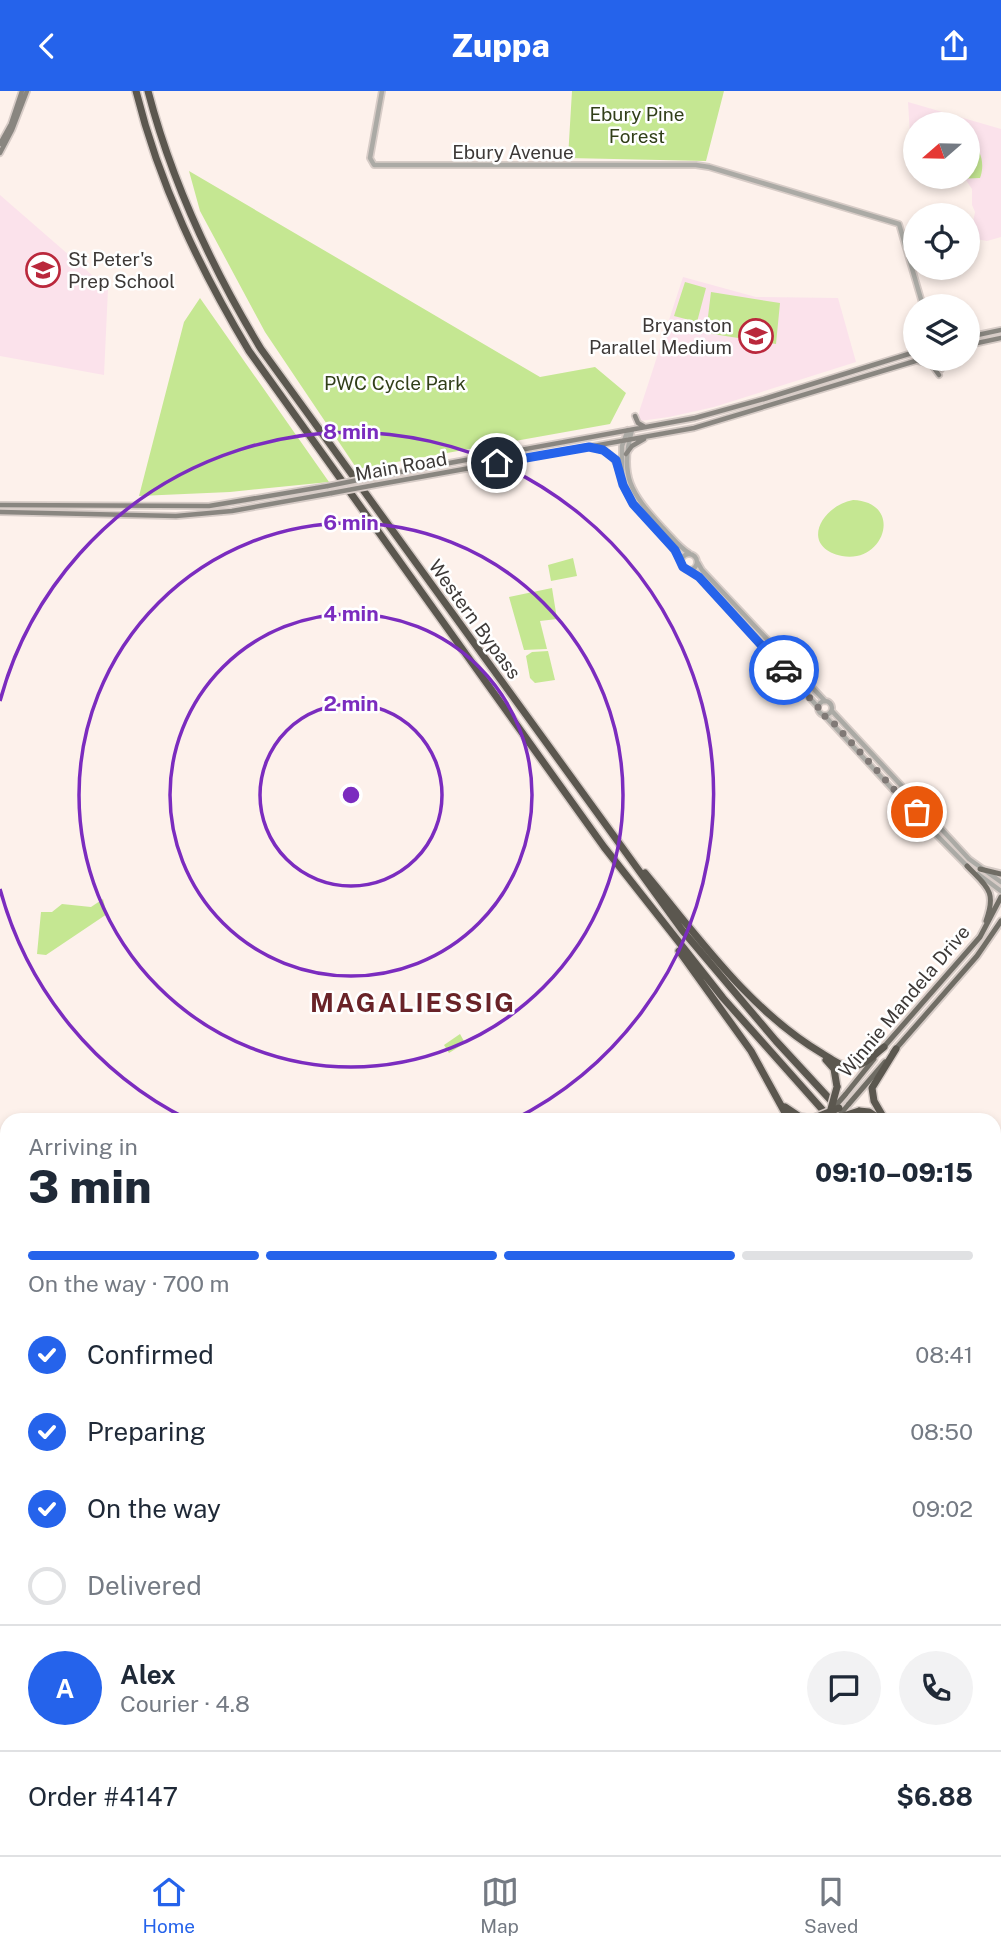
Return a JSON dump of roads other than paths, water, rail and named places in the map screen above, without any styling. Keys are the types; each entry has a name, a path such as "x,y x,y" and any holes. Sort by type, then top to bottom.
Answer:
{"highway":[{"name":"Western Bypass","path":"136,91 158,164 179,218 201,266 249,351 604,847 723,998 827,1113"},
{"name":"Western Bypass","path":"148,91 164,145 193,220 216,271 261,349 682,930 776,1041 843,1113"},
{"path":"618,841 749,995 816,1050 834,1069 837,1087 833,1113"},
{"path":"604,847 751,1051 785,1113"},
{"path":"816,1050 838,1063 852,1066 864,1062 884,1047"},
{"path":"880,1113 872,1088 896,1049"},
{"path":"836,1113 845,1095"},
{"path":"779,1101 794,1113"},
{"path":"839,1108 851,1101"},
{"path":"852,1113 871,1113"}],"main road":[{"path":"0,144 24,91"},
{"path":"0,153 12,130 24,91"},
{"path":"980,334 1001,330"},
{"path":"980,342 1001,338"},
{"name":"Main Road","path":"0,505 209,506 646,428 741,406 903,356"},
{"name":"Main Road","path":"0,512 176,516 204,514 647,437 706,424 903,364"},
{"path":"936,371 939,375"},
{"path":"635,416 638,423 646,428"},
{"path":"626,454 632,446 647,437"},
{"path":"589,447 603,450 613,456 623,485"},
{"path":"967,866 992,896 980,937"},
{"path":"980,869 1001,874"},
{"name":"Winnie Mandela Drive","path":"835,1113 845,1095 884,1047 980,937 1001,897"},
{"name":"Winnie Mandela Drive","path":"838,1113 977,956 1001,921"}],"street":[{"name":"Ebury Avenue","path":"382,91 371,163 378,166 700,165 899,224 919,294"},
{"path":"630,430 626,454 629,481 639,501 696,556 707,575 730,601 825,701 831,703 832,711 913,798 919,801 921,807 955,845 980,869 1001,883"},
{"path":"630,430 623,440 623,485 633,504 675,550 683,567 704,582 818,707 820,714 825,716 906,804 909,811 915,813 967,866 1001,891"},
{"path":"681,561 690,553"},
{"path":"690,570 698,563"},
{"path":"704,582 707,575"},
{"path":"714,583 716,595"},
{"path":"730,601 745,621 743,625"},
{"path":"818,707 825,701"},
{"path":"825,716 832,711"},
{"path":"906,804 913,798"},
{"path":"915,813 921,807"}],"place":[{"name":"St Peter's Prep School","path":"43,270"},
{"name":"Bryanston Parallel Medium","path":"756,336"}],"district":[{"name":"MAGALIESSIG","path":"413,1003"}],"park label":[{"name":"Ebury Pine Forest","path":"637,125"},
{"name":"PWC Cycle Park","path":"395,383"}]}
